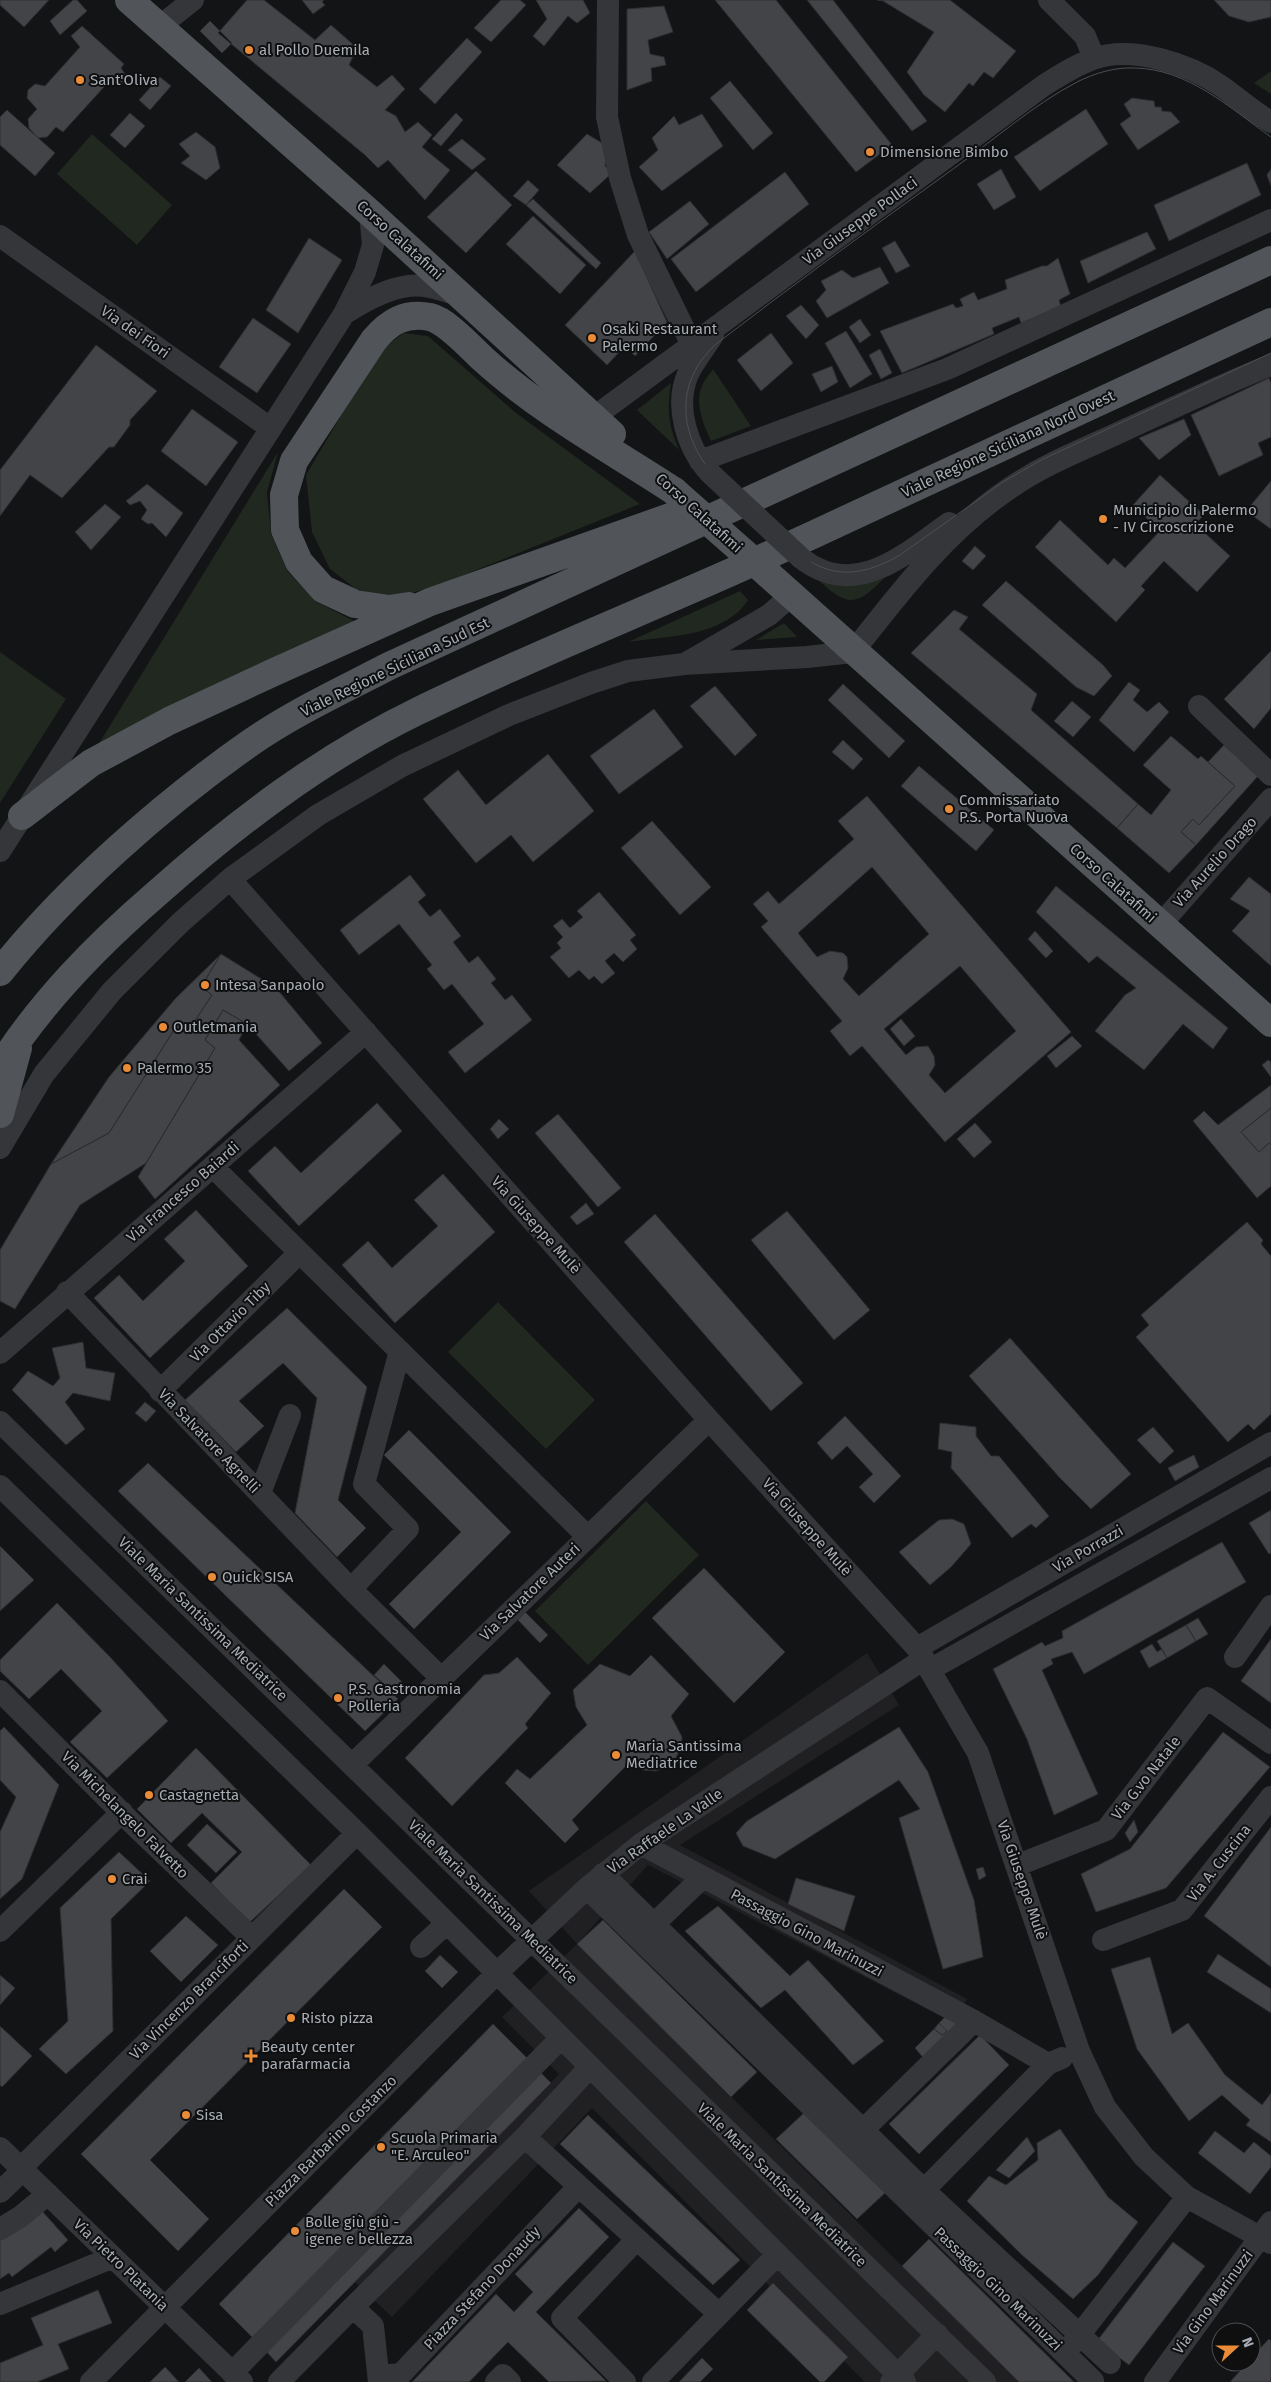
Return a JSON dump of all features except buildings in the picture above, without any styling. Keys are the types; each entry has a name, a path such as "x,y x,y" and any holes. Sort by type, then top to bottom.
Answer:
{"main road":[{"name":"Corso Calatafimi","path":"129,0 370,213 594,417 756,570 791,596 1271,1023"},
{"path":"22,816 91,764 169,721 430,602 823,465 1271,260"},
{"path":"430,602 389,609 355,604 323,588 317,582 299,562 285,530 284,495 294,461 374,340 387,324 408,316 431,317 450,329 511,384 674,491"},
{"name":"Viale Regione Siciliana Nord Ovest","path":"756,570 1271,322"},
{"name":"Viale Regione Siciliana Sud Est","path":"0,972 55,910 112,854 177,799 251,742 389,666 823,465"},
{"path":"0,1067 23,1030 58,988 129,918 202,853 281,792 340,754 416,712 756,570"},
{"path":"0,1114 23,1030"}],"street":[{"path":"159,27 193,0"},
{"path":"608,0 607,117 620,178 638,235 692,344"},
{"path":"1049,0 1085,36 1094,58"},
{"name":"Via Giuseppe Pollaci","path":"594,417 1043,86 1072,68 1094,58 1113,54 1134,54 1160,59 1219,85 1271,122"},
{"path":"0,852 344,314 365,272 373,245 370,213"},
{"path":"705,468 947,369 1271,220"},
{"name":"Via dei Fiori","path":"0,236 270,428"},
{"path":"344,314 365,301 394,290 421,285 460,295"},
{"path":"719,326 688,375 684,389 684,422 690,441 705,468 801,558 818,568 843,575 868,573 884,567 954,520 1061,459 1271,365"},
{"path":"0,1148 44,1074 112,991 180,923 230,879 318,815 402,766 510,715 591,683 628,671 684,664 807,658 853,652 911,578 933,554 969,520 1009,488"},
{"path":"684,664 769,615 791,596"},
{"path":"1199,706 1271,775"},
{"name":"Via Aurelio Drago","path":"1160,924 1271,799"},
{"name":"Via Giuseppe Mulè","path":"230,879 709,1420 924,1659 978,1752 1018,1865 1078,2051 1105,2107 1144,2157 1187,2197 1267,2234"},
{"name":"Via Francesco Baiardi","path":"0,1353 67,1292 366,1032"},
{"path":"213,1167 588,1536"},
{"name":"Via Ottavio Tiby","path":"160,1391 299,1253"},
{"name":"Via Salvatore Agnelli","path":"67,1292 160,1391 441,1678"},
{"path":"351,1588 408,1529 364,1484 400,1350"},
{"path":"260,1493 290,1415"},
{"name":"Via Salvatore Auteri","path":"352,1765 709,1420"},
{"name":"Viale Maria Santissima Mediatrice","path":"0,1422 985,2382"},
{"name":"Via Porrazzi","path":"924,1659 1265,1446 1271,1471"},
{"name":"Via Porrazzi","path":"924,1659 1271,1478"},
{"path":"0,1486 357,1833 777,2255 898,2380 937,2334"},
{"path":"1235,1657 1271,1606"},
{"name":"Via Raffaele La Valle","path":"496,1974 595,1881 641,1844 924,1659"},
{"name":"Via Michelangelo Falvetto","path":"0,1691 252,1938"},
{"name":"Via G.vo Natale","path":"1018,1865 1106,1830 1207,1698 1271,1743"},
{"name":"Via A. Cuscina","path":"1103,1940 1182,1910 1271,1797"},
{"path":"0,1931 122,1812"},
{"name":"Via Vincenzo Branciforti","path":"0,2192 357,1833"},
{"name":"Passaggio Gino Marinuzzi","path":"641,1844 974,2021 1048,2064"},
{"path":"654,1924 703,1877"},
{"name":"Passaggio Gino Marinuzzi","path":"595,1881 654,1924 789,2071 863,2130 938,2216 1065,2354 1093,2381"},
{"name":"Passaggio Gino Marinuzzi","path":"595,1881 789,2071 910,2185"},
{"path":"421,1947 446,1924"},
{"name":"Piazza Barbarino Costanzo","path":"92,2382 496,1974"},
{"path":"863,2130 974,2021"},
{"path":"237,2377 560,2038"},
{"path":"910,2185 1048,2064 1078,2051"},
{"path":"278,2382 524,2136 590,2067"},
{"path":"524,2136 719,2314"},
{"name":"Via Pietro Platania","path":"0,2148 237,2377"},
{"name":"Piazza Stefano Donaudy","path":"353,2307 372,2326 379,2379 402,2374 579,2186"},
{"path":"0,2229 20,2218 48,2194"},
{"name":"Passaggio Gino Marinuzzi","path":"1065,2354 1187,2197"},
{"name":"Passaggio Gino Marinuzzi","path":"938,2216 1080,2335 1110,2363"},
{"name":"Via Gino Marinuzzi","path":"1156,2382 1267,2234"},
{"path":"626,2382 562,2318 637,2239"},
{"path":"653,2382 777,2255"},
{"path":"0,2304 113,2258"},
{"path":"496,2382 503,2376 510,2382"}],"shaded area":[{"path":"1271,71 1271,94 1254,83"},
{"path":"92,134 172,205 137,245 57,174"},
{"path":"404,333 428,336 516,413 640,504 439,585 390,599 356,589 330,569 312,532 306,475 379,351"},
{"path":"713,369 751,426 711,441 703,421 699,400 703,384"},
{"path":"671,383 669,417 679,450 637,410"},
{"path":"278,452 267,492 271,534 288,572 317,602 354,621 155,713 95,750"},
{"path":"887,575 867,594 852,600 844,599 815,577"},
{"path":"740,591 748,600 738,612 710,628 677,636 628,642"},
{"path":"784,623 797,637 756,640"},
{"path":"0,652 66,699 0,803"},
{"path":"498,1302 595,1400 546,1449 448,1352"},
{"path":"646,1501 699,1555 588,1665 535,1611"},
{"path":"867,1653 899,1705 680,1845 967,1999 954,2023 648,1865 577,1944 529,1891"},
{"path":"577,1944 1019,2382 865,2382 592,2108 392,2317 355,2282 559,2074 502,2017"}],"tram line":[{"path":"1271,137 1208,92 1173,75 1154,70 1120,68 1105,71 1077,82 1029,112 716,344 695,370 689,384 686,414 694,446 703,461 715,475 803,556 827,569 851,572 876,567 900,555 1003,482 1041,460 1271,353"}],"place":[{"name":"al Pollo Duemila","path":"249,50"},
{"name":"Sant'Oliva","path":"80,80"},
{"name":"Dimensione Bimbo","path":"870,152"},
{"name":"Osaki Restaurant Palermo","path":"592,338"},
{"name":"Municipio di Palermo - IV Circoscrizione","path":"1103,519"},
{"name":"Commissariato P.S. Porta Nuova","path":"949,809"},
{"name":"Intesa Sanpaolo","path":"205,985"},
{"name":"Outletmania","path":"163,1027"},
{"name":"Palermo 35","path":"127,1068"},
{"name":"Quick SISA","path":"212,1577"},
{"name":"P.S. Gastronomia Polleria","path":"338,1698"},
{"name":"Maria Santissima Mediatrice","path":"616,1755"},
{"name":"Castagnetta","path":"149,1795"},
{"name":"Crai","path":"112,1879"},
{"name":"Risto pizza","path":"291,2018"},
{"name":"Beauty center parafarmacia","path":"251,2056"},
{"name":"Sisa","path":"186,2115"},
{"name":"Scuola Primaria \"E. Arculeo\"","path":"381,2147"},
{"name":"Bolle giù giù - igene e bellezza","path":"295,2231"}]}
